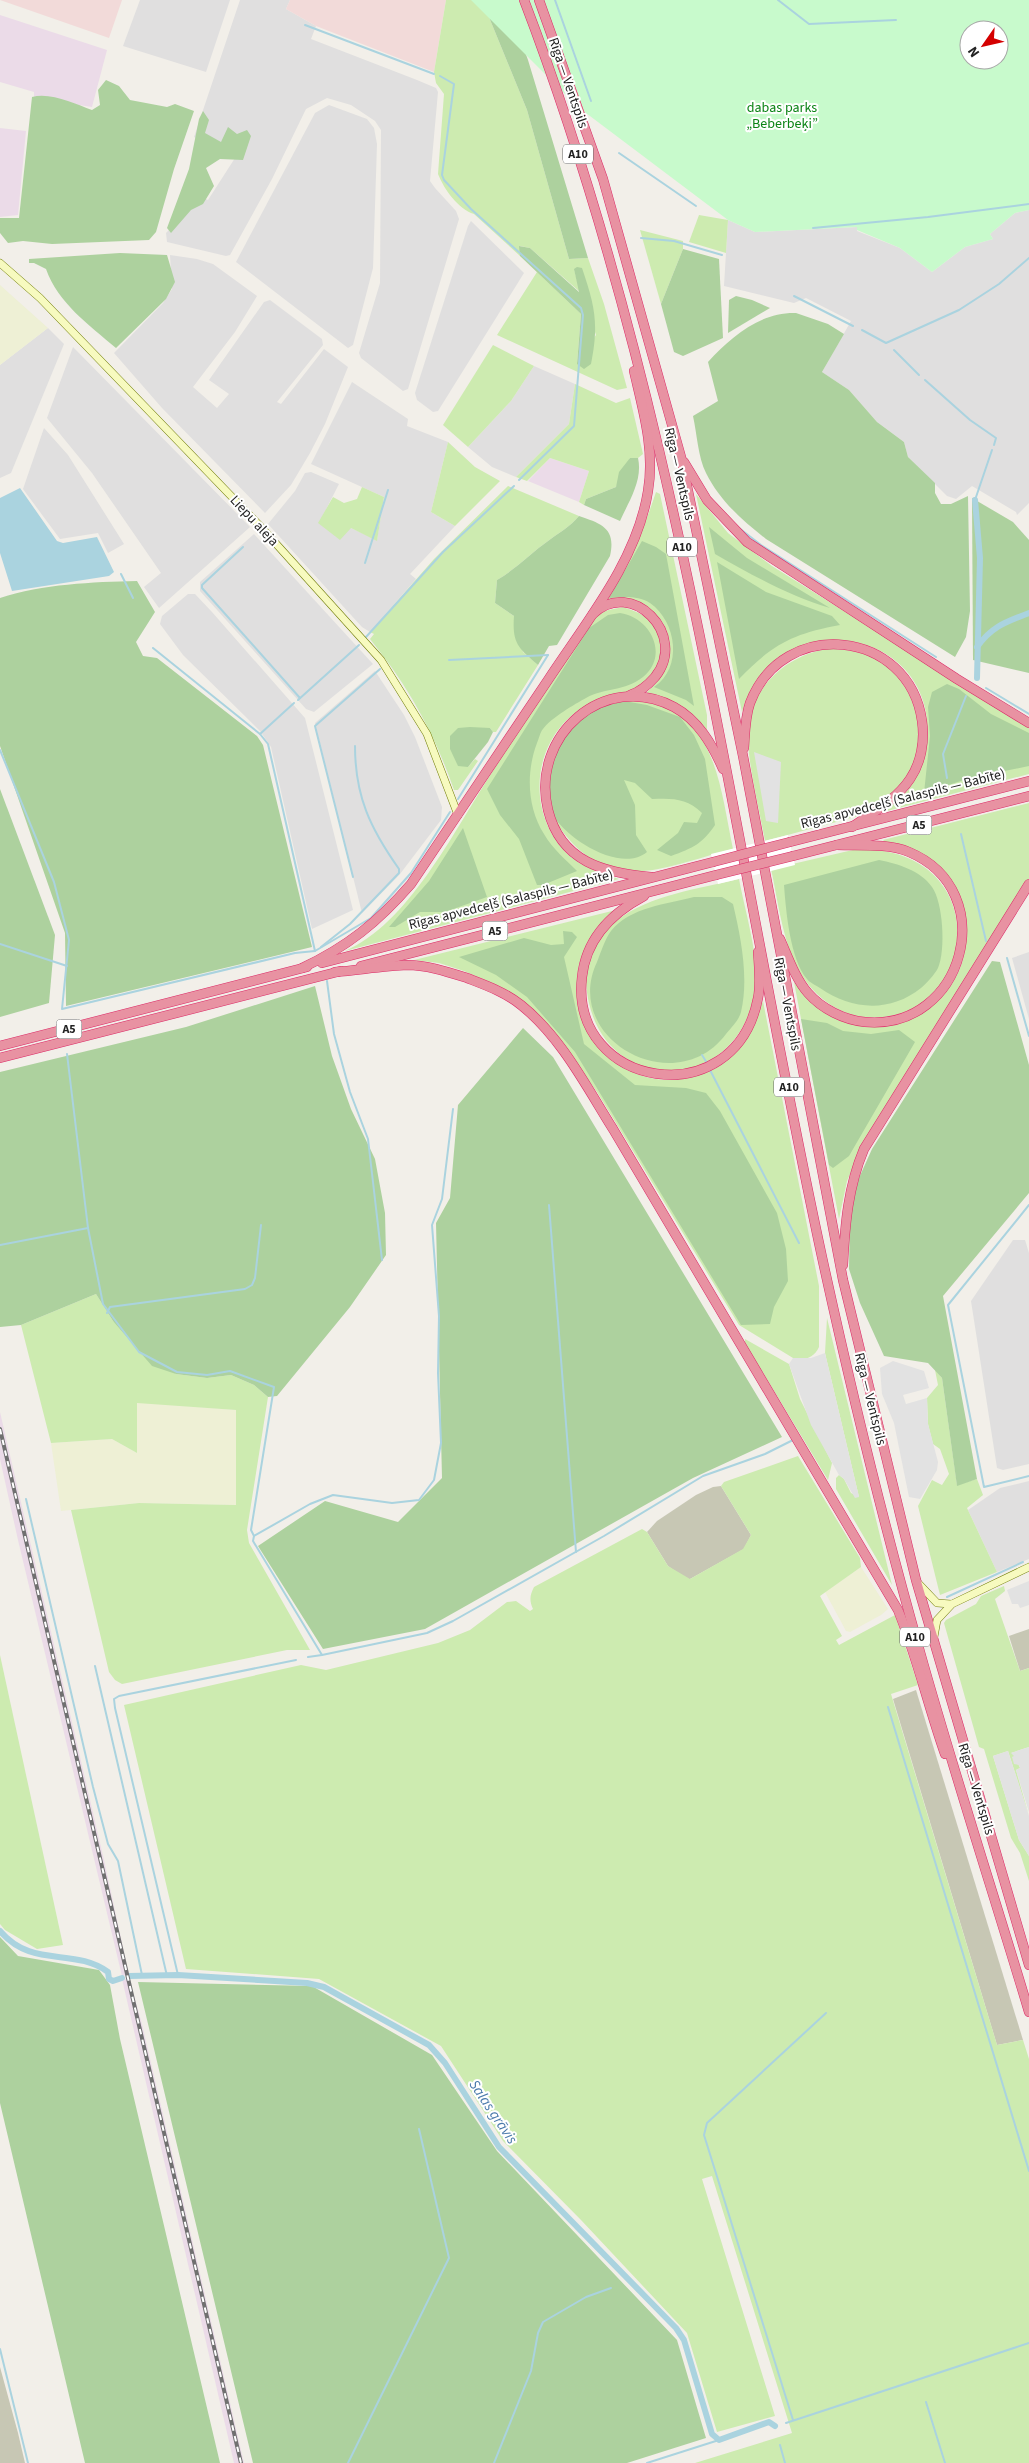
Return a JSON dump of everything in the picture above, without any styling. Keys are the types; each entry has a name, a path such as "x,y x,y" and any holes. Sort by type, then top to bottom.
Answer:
{"highway":[{"name":"Rīga — Ventspils","path":"524,0 590,189 625,311 664,464 730,786 822,1257 905,1599 1029,2012"},
{"name":"Rīga — Ventspils","path":"539,0 603,178 681,457 743,756 774,927 843,1280 916,1580 1029,1964"},
{"path":"302,968 345,946 390,907 411,884 588,619 631,547 643,514 649,490 648,438 625,311"},
{"path":"681,457 707,500 747,542 949,674 1029,723"},
{"path":"588,619 597,610 605,607 629,604 652,616 662,630 666,654 661,669 642,690 623,698 605,702 585,711 564,731 552,752 546,769 545,798 556,832 576,855 610,872 656,878"},
{"path":"743,756 750,704 761,682 784,658 808,647 838,644 860,647 885,659 903,676 917,700 923,729 921,756 916,770 902,790 852,827"},
{"path":"623,698 651,699 682,713 707,738 730,786"},
{"name":"Rīgas apvedceļš (Salaspils — Babīte)","path":"0,1046 486,919 656,878 1029,781"},
{"name":"Rīgas apvedceļš (Salaspils — Babīte)","path":"0,1058 1029,796"},
{"path":"774,927 799,980 807,991 818,1002 849,1019 877,1022 896,1020 923,1006 945,986 958,962 962,939 960,910 948,884 929,865 908,852 888,847 837,846"},
{"path":"843,1280 846,1208 854,1174 864,1149 1029,884"},
{"path":"655,891 622,910 604,927 586,959 581,984 586,1016 597,1037 623,1062 644,1072 670,1076 696,1072 718,1062 742,1038 759,997 756,917"},
{"path":"336,972 408,965 459,976 499,991 521,1004 545,1028 566,1055 618,1138 898,1610 910,1640 935,1726 964,1797"}],"street":[{"name":"Liepu aleja","path":"0,263 46,304 260,526 381,660 427,734 458,815"},
{"path":"934,1640 937,1620 952,1604 1029,1567"},
{"path":"916,1580 931,1600 937,1603 952,1604"}],"shaded area":[{"path":"0,0 122,0 109,38"},
{"path":"140,0 230,0 206,72 123,46"},
{"path":"240,0 290,0 286,9 316,26 311,39 417,80 436,88 438,92 430,181 456,211 459,219 408,389 403,391 361,358 359,353 380,283 381,130 375,121 351,105 327,98 306,109 272,179 230,255 226,256 167,242 166,233 201,197 208,200 235,158 194,137"},
{"path":"290,0 446,0 434,72 316,26 286,9"},
{"path":"0,15 107,50 92,107 34,98 34,92 0,82"},
{"path":"329,105 367,119 374,128 377,144 373,268 353,345 348,348 236,262 315,113"},
{"path":"0,128 26,131 18,215 0,217"},
{"path":"1029,210 1029,503 1017,515 1016,512 972,486 956,499 947,496 908,457 904,442 877,422 849,390 822,372 851,321 806,298 794,303 724,286 728,220 755,232 857,227 857,231 900,248 932,272 965,247 993,239 990,234 1015,213"},
{"path":"471,221 524,273 438,411 433,412 417,400 415,393"},
{"path":"170,255 197,259 213,264 257,296 235,332 193,387 217,408 229,394 209,380 264,302 270,300 322,339 323,345 277,402 281,404 324,349 348,367 325,424 310,453 291,485 265,513 162,408 114,353 163,303 172,289"},
{"path":"0,285 48,328 0,365"},
{"path":"48,328 64,344 11,473 0,478 0,365"},
{"path":"73,347 250,527 159,608 144,587 161,573 92,473 47,418"},
{"path":"534,366 575,384 569,424 516,477 492,467 468,447 511,401"},
{"path":"352,382 408,419 407,426 448,442 431,512 455,526 410,574 416,579 370,632 362,627 268,524 295,491 305,473 311,472 339,484 319,523 351,528 377,540 384,497 311,464"},
{"path":"44,428 68,455 124,544 108,553 98,533 60,539 23,489"},
{"path":"550,458 589,471 579,502 528,481"},
{"path":"254,534 373,664 314,712 306,709 200,591 200,582"},
{"path":"188,594 195,594 212,612 305,718 353,910 312,929 271,747 260,731 183,655 160,624 162,616"},
{"path":"375,671 404,715 415,737 442,807 441,820 400,874 362,913 315,723"},
{"path":"754,752 781,762 778,823 766,821"},
{"path":"1029,952 1029,1019 1012,958"},
{"path":"1013,1240 1025,1240 1029,1253 1029,1464 1003,1470 997,1468 971,1301"},
{"path":"825,1353 859,1497 855,1498 844,1479 839,1475 811,1425 789,1364 793,1358 811,1358"},
{"path":"893,1361 924,1371 929,1388 903,1395 906,1404 927,1398 928,1424 938,1462 937,1470 920,1499 909,1497 894,1423 882,1394 880,1368"},
{"path":"137,1402 236,1410 236,1505 139,1503 61,1511 51,1443 112,1439 137,1453"},
{"path":"0,1412 129,1975 122,1976 18,1540 0,1459"},
{"path":"1029,1481 1029,1559 997,1572 968,1510 1000,1488"},
{"path":"721,1486 751,1535 744,1549 690,1579 686,1579 668,1566 647,1532 657,1521 696,1495 713,1487"},
{"path":"861,1567 888,1609 881,1615 850,1632 846,1631 825,1592"},
{"path":"1029,1581 1029,1605 1020,1608 1018,1604 1012,1604 1007,1590"},
{"path":"1029,1629 1029,1668 1020,1671 1009,1636"},
{"path":"916,1690 1023,2040 997,2045 893,1699"},
{"path":"1029,1747 1029,1812 1016,1770 1020,1768 1019,1765 1014,1764 1012,1757 1014,1756 1011,1753"},
{"path":"1008,1751 1029,1816 1029,1856 1019,1840 993,1756"},
{"path":"129,1978 142,2024 244,2463 234,2463 122,1979"},
{"path":"0,2367 18,2433 25,2463 0,2463"}],"green space":[{"path":"446,0 482,0 527,110 569,259 588,258 604,304 627,388 617,390 497,335 537,272 581,314 577,363 596,335 574,269 580,292 530,248 520,246 520,256 474,214 462,208 448,192 438,174 444,94 436,83 434,72"},
{"name":"dabas parks „Beberbeķi”","path":"471,0 1029,0 1029,210 1015,213 990,234 993,239 965,247 932,272 900,248 857,230 857,227 755,232 728,220 578,107"},
{"path":"482,0 506,0 528,60 588,258 569,259 527,110"},
{"path":"106,80 119,86 130,100 167,107 175,104 194,111 174,169 156,232 149,240 52,244 23,241 8,243 0,233 0,218 19,218 32,97 55,97 92,110 100,105 98,90"},
{"path":"203,111 209,120 205,133 221,142 228,127 237,134 247,130 251,136 243,160 220,159 206,168 214,186 203,204 191,210 171,233 167,228 189,169 199,119"},
{"path":"699,215 728,220 726,253 689,242"},
{"path":"640,230 683,241 683,249 661,304"},
{"path":"519,246 530,248 579,292 574,269 577,267 582,268 593,305 595,326 591,364 584,369 577,364 581,314 520,256"},
{"path":"683,249 719,259 723,338 683,356 674,352 661,304"},
{"path":"120,253 167,255 175,282 166,299 116,348 66,303 51,281 46,269 34,263 29,263 29,259"},
{"path":"736,296 752,300 770,308 728,333 729,300"},
{"path":"796,313 828,324 844,334 822,372 849,390 877,422 904,442 908,457 935,483 935,493 941,504 951,504 968,496 970,611 966,637 955,657 766,539 748,525 725,501 703,467 693,416 718,401 708,362 736,335 758,321 783,314"},
{"path":"493,345 534,366 511,401 468,447 443,425"},
{"path":"575,384 616,403 630,398 643,454 638,458 630,458 616,487 586,499 584,505 579,502 589,471 550,458 527,481 516,477 569,424"},
{"path":"448,442 475,467 500,481 455,526 431,512"},
{"path":"630,458 638,458 639,474 620,521 584,505 586,499 616,487 619,472"},
{"path":"508,486 579,516 511,571 497,580 495,603 514,616 523,652 538,665 496,732 493,732 490,728 458,728 468,767 475,759 478,761 458,790 454,790 438,749 419,710 396,674 370,639 374,634 370,632 434,559"},
{"path":"362,487 384,497 377,541 351,528 340,540 318,523 333,497 344,503 357,499"},
{"path":"656,492 660,494 707,715 707,730 680,707 647,692 659,680 667,664 670,649 668,635 663,623 643,605 616,599 601,601 633,549"},
{"path":"696,494 728,533 772,566 1029,727 1029,774 887,811 908,790 923,760 927,741 924,703 908,673 883,652 852,642 819,642 788,653 761,676 742,712"},
{"path":"972,498 1013,522 1029,540 1029,673 973,660"},
{"path":"579,516 595,522 606,529 611,539 610,556 557,645 549,646 538,665 521,649 515,639 514,616 495,603 497,580 511,571"},
{"path":"709,527 747,558 830,608 785,591 715,554"},
{"path":"642,541 666,554 694,706 686,700 654,687 663,679 673,657 671,633 659,611 645,600 630,597 609,598"},
{"path":"717,562 766,592 832,616 840,625 809,632 784,642 762,657 739,679"},
{"path":"137,581 155,612 136,642 143,656 157,658 257,736 263,745 312,947 66,1006 65,933 0,746 0,598 50,587 85,583"},
{"path":"623,607 647,618 655,627 661,648 656,669 647,681 630,692 602,698 588,704 575,713 563,724 552,739 544,756 540,774 542,810 558,843 571,857 582,864 600,873 619,879 345,951 368,938 389,920 409,899 427,875 589,620 604,611"},
{"path":"620,613 631,616 648,629 653,638 655,658 651,668 636,682 586,698 557,716 541,732 531,766 531,801 538,824 547,839 559,854 577,871 543,885 537,885 519,839 500,815 487,789 589,628 608,615"},
{"path":"828,649 852,651 876,659 891,670 903,684 918,718 919,737 917,755 910,772 899,788 872,808 855,817 765,841 749,754 748,724 752,708 760,693 782,668 796,659"},
{"path":"947,684 959,689 991,714 1029,733 1029,766 970,778 924,793 930,736 928,707 932,692"},
{"path":"624,701 654,704 677,714 695,729 707,749 716,772 733,849 658,869 635,871 614,869 593,860 573,844 553,818 591,712"},
{"path":"624,701 647,705 680,717 694,735 705,759 715,825 706,837 696,845 671,856 657,850 678,833 684,822 697,823 702,813 691,804 673,799 652,799 635,783 624,780 635,805 636,835 647,852 636,858 624,859 611,857 597,851 572,836 555,818 549,805 547,790 549,775 560,745 569,732 591,712"},
{"path":"458,728 490,728 493,732 488,742 468,767 458,766 450,749 450,736"},
{"path":"0,789 55,935 49,1003 0,1017"},
{"path":"1029,803 1029,880 865,1139 847,1181 839,1219 794,982 815,1003 832,1015 859,1025 895,1024 912,1018 928,1009 952,983 960,967 966,942 963,909 955,888 938,867 915,851 887,843 883,840"},
{"path":"463,828 487,897 445,912 420,912 395,927 389,927 429,881"},
{"path":"857,849 903,856 935,876 953,904 958,936 950,968 932,995 903,1013 864,1017 855,1016 831,1005 816,994 805,980 787,941 779,912 771,869"},
{"path":"879,860 915,872 932,887 939,903 943,938 938,968 921,988 896,1002 870,1006 844,1001 807,979 801,970 793,947 784,885"},
{"path":"739,879 753,946 756,972 756,983 746,1021 726,1049 699,1066 670,1071 640,1066 614,1049 595,1022 586,983 586,974 590,957 598,940 609,926 644,904 660,898"},
{"path":"694,897 722,897 733,904 741,944 744,972 741,1012 737,1021 726,1034 704,1054 679,1062 653,1061 629,1052 609,1037 595,1015 590,990 597,962 611,931 619,923 638,912"},
{"path":"616,910 599,926 586,946 579,966 577,991 582,1014 592,1036 607,1054 625,1068 647,1077 670,1080 695,1076 711,1070 726,1061 738,1048 752,1025 763,1001 819,1286 819,1347 808,1358 793,1358 739,1325 597,1092 550,1028 526,1004 501,987 464,971 439,963 414,960"},
{"path":"563,931 572,932 577,937 564,957 584,1044 635,1085 686,1088 706,1093 720,1111 777,1213 786,1249 788,1281 774,1307 770,1324 741,1325 575,1052 527,997 496,975 459,957 524,938 551,945 564,944"},
{"path":"992,961 1000,962 1029,1065 1029,1193 943,1296 977,1479 957,1486 942,1378 928,1363 884,1356 860,1303 849,1269 850,1210 854,1189 872,1149"},
{"path":"315,986 332,1056 351,1109 375,1159 385,1213 386,1255 350,1307 277,1396 268,1397 254,1385 231,1375 207,1378 176,1374 152,1366 113,1321 96,1294 21,1325 0,1327 0,1072 186,1027"},
{"path":"801,1019 827,1023 843,1031 871,1034 899,1030 915,1042 849,1156 833,1168 829,1165"},
{"path":"523,1028 553,1057 782,1437 693,1478 425,1629 323,1649 258,1546 325,1501 398,1522 442,1478 436,1223 450,1198 458,1105"},
{"path":"96,1294 113,1321 176,1374 207,1378 231,1375 254,1385 268,1397 247,1530 249,1543 310,1650 287,1650 122,1684 115,1680 109,1672 71,1510 139,1503 236,1505 236,1410 137,1403 137,1453 112,1439 51,1443 21,1325"},
{"path":"827,1318 892,1585 836,1489 836,1478 839,1475 844,1479 851,1493 859,1497 825,1353"},
{"path":"745,1339 789,1364 800,1399 832,1463 828,1480 745,1343"},
{"path":"935,1370 942,1378 957,1485 977,1479 983,1495 967,1508 997,1572 940,1595 918,1506 932,1480 942,1485 949,1474 940,1449 933,1444 928,1424 927,1398 938,1385"},
{"path":"798,1456 860,1558 861,1567 820,1596 842,1636 836,1640 839,1645 895,1615 918,1685 891,1694 997,2045 1023,2040 1029,2059 1029,2463 695,2463 792,2433 712,2176 702,2179 775,2416 717,2432 687,2333 581,2220 503,2141 441,2046 319,1979 186,1969 124,1705 301,1665 326,1670 438,1643 470,1630 507,1602 516,1601 530,1611 533,1609 530,1598 534,1587 642,1529 647,1532 668,1566 690,1579 743,1549 751,1535 721,1486 724,1482"},
{"path":"1004,1586 1005,1591 995,1599 1020,1671 1029,1668 1029,1747 1011,1753 1013,1753 1020,1768 1016,1770 1029,1816 1008,1751 993,1756 1019,1840 1029,1856 1029,1881 1020,1853 1011,1838 984,1749 979,1747 944,1623 946,1620 976,1604 981,1596"},
{"path":"0,1655 63,1945 37,1949 5,1930 0,1924"},
{"path":"0,1937 18,1956 99,1970 110,1985 120,2039 220,2463 85,2463 0,2103"},
{"path":"138,1982 312,1986 432,2055 497,2151 677,2340 706,2438 627,2463 253,2463"}],"water":[{"path":"20,488 57,541 63,543 97,537 114,572 109,576 12,591 0,553 0,498"}],"pier":[{"path":"788,835 795,865 718,884 711,854"}],"waterway":[{"path":"555,0 591,101"},
{"path":"778,0 809,24 896,20"},
{"path":"305,25 434,74"},
{"path":"440,76 454,84 442,175 444,180 471,209 581,308 583,315 574,426 519,480"},
{"path":"619,153 696,206"},
{"path":"813,228 928,217 1029,204"},
{"path":"641,238 674,241 722,255"},
{"path":"862,330 886,343 959,310 999,284 1029,258"},
{"path":"794,296 853,326"},
{"path":"894,350 919,375"},
{"path":"925,380 970,420 996,438 994,445"},
{"path":"975,500 992,450"},
{"path":"366,637 443,552 514,486"},
{"path":"365,563 388,490"},
{"path":"975,500 980,558 977,678"},
{"path":"739,528 761,545 936,657"},
{"path":"243,547 202,585 202,588 300,698"},
{"path":"121,574 133,598"},
{"path":"977,647 994,629 1029,613"},
{"path":"298,700 359,645"},
{"path":"153,648 260,734 268,744 315,951"},
{"path":"449,660 548,655"},
{"path":"458,799 548,655"},
{"path":"353,877 315,726 380,669"},
{"path":"986,688 1029,714"},
{"path":"947,778 943,754 966,696"},
{"path":"260,734 294,703"},
{"path":"321,947 350,924 399,873 399,869 380,840 366,811 358,781 355,746"},
{"path":"0,750 54,882 69,940 62,1009 295,953 315,951 371,918 411,873 450,812"},
{"path":"961,834 986,941"},
{"path":"0,944 67,966"},
{"path":"1007,958 1029,1036"},
{"path":"327,981 334,1034 350,1092 368,1139 382,1260"},
{"path":"67,1054 88,1228 103,1304 139,1352 177,1372 207,1375 230,1371 274,1387 251,1530 254,1536 310,1504 333,1495 392,1503 419,1500 434,1480 441,1443 438,1373 439,1316 432,1225 442,1199 453,1109"},
{"path":"702,1055 707,1063"},
{"path":"710,1070 799,1243"},
{"path":"549,1205 576,1552"},
{"path":"1029,1205 948,1305 984,1487 1029,1476"},
{"path":"107,1313 110,1307 245,1289 252,1285 255,1278 261,1225"},
{"path":"0,1245 88,1228"},
{"path":"254,1536 253,1541 322,1655 427,1633 453,1621 604,1536 703,1476 765,1454 793,1440"},
{"path":"26,1499 93,1787 108,1844 118,1861 142,1975"},
{"path":"947,1597 1023,1562"},
{"path":"308,1657 322,1655"},
{"path":"178,1975 114,1699 119,1696 296,1660"},
{"path":"95,1666 167,1976"},
{"path":"888,1707 1029,2171"},
{"path":"0,1931 12,1943 26,1950 39,1954 81,1960 108,1972 109,1979 113,1981 122,1978"},
{"name":"Salas grāvis","path":"129,1976 178,1975 307,1983 324,1987 429,2045 445,2063 499,2147 676,2328 684,2340 712,2434 719,2440 769,2422 775,2426"},
{"path":"793,2420 704,2135 707,2123 826,2013"},
{"path":"348,2463 449,2258 419,2129"},
{"path":"494,2463 531,2371 538,2333 543,2322 586,2297 611,2288"},
{"path":"786,2423 1029,2343"},
{"path":"0,2349 28,2463"},
{"path":"926,2402 945,2463"},
{"path":"647,2463 719,2440"},
{"path":"780,2445 785,2463"}],"railway":[{"path":"0,1429 241,2463"}]}
